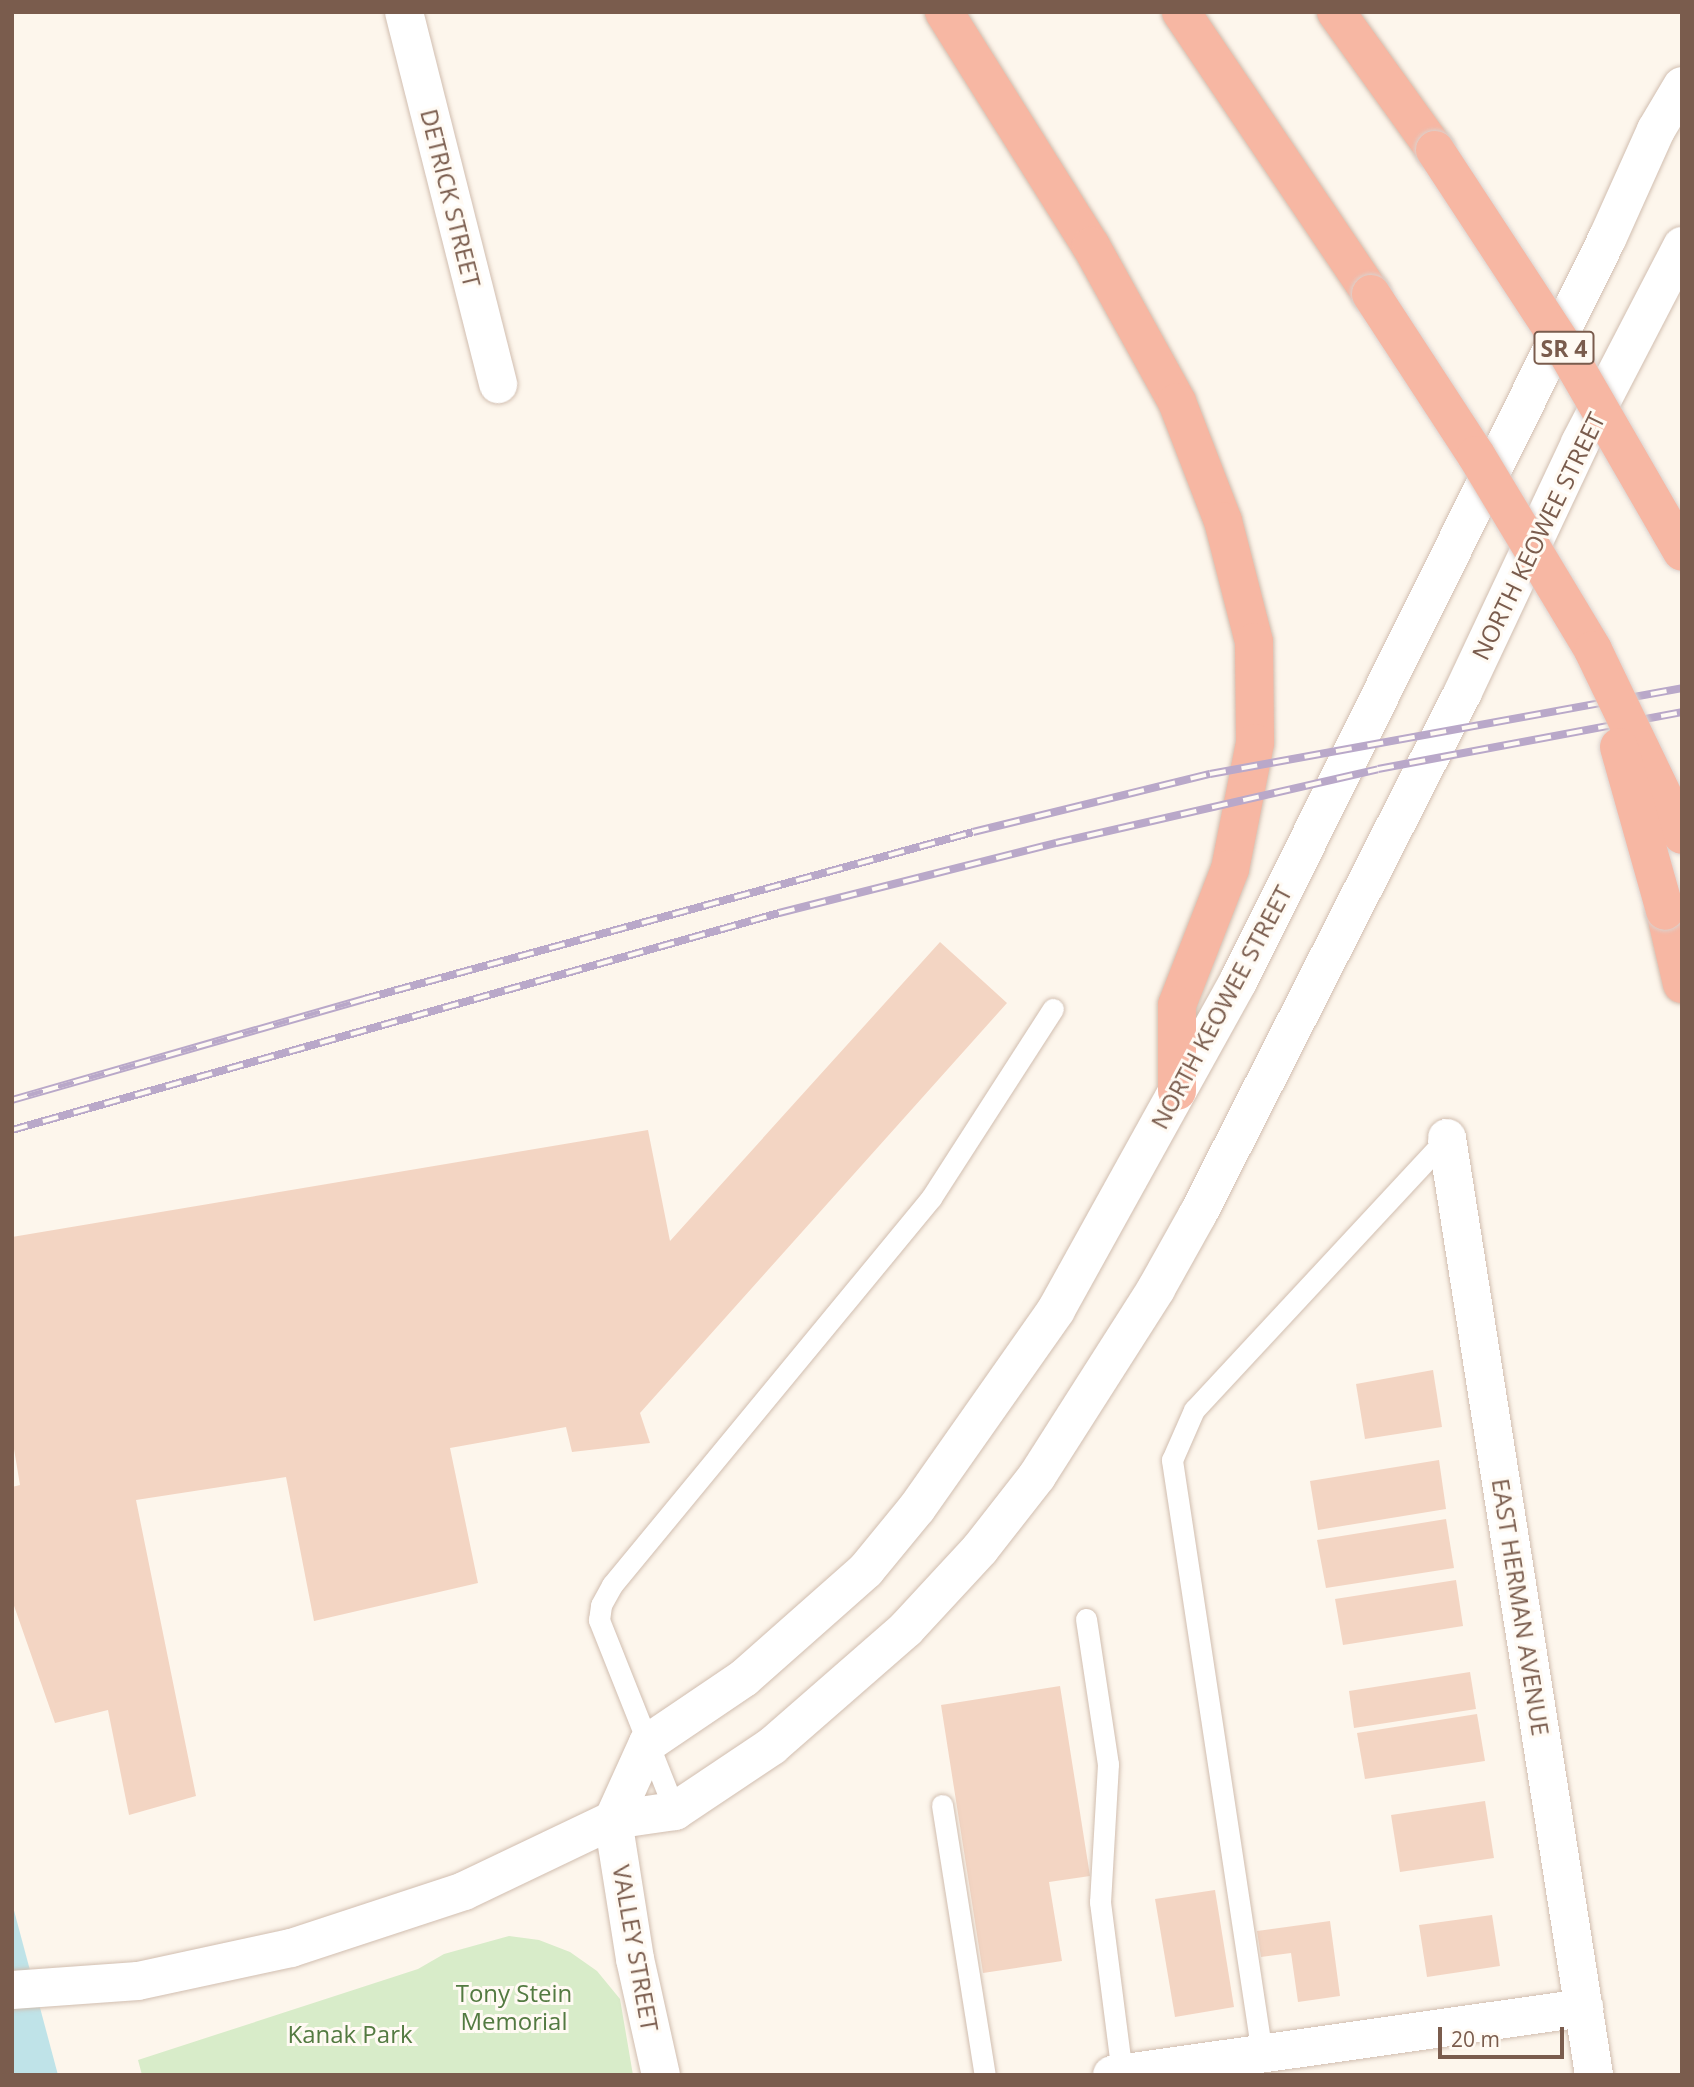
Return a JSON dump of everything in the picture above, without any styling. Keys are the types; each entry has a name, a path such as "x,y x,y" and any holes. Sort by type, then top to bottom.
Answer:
{"highway":[{"path":"944,12 1091,246 1177,402 1223,521 1254,642 1255,743 1230,869 1177,1005 1177,1091"},
{"path":"1181,12 1476,455 1593,650 1682,835"},
{"name":"SR 4","path":"1336,12 1435,150 1565,349 1682,552"},
{"path":"1593,650 1665,911 1682,984"}],"main road":[{"name":"DETRICK STREET","path":"404,12 498,384"},
{"name":"NORTH KEOWEE STREET","path":"648,1743 744,1678 866,1570 917,1508 1056,1310 1244,970 1606,239 1656,130 1682,86"},
{"name":"NORTH KEOWEE STREET","path":"12,1990 138,1981 291,1948 464,1891 613,1820 675,1811 772,1746 906,1629 980,1549 1037,1476 1156,1289 1198,1214 1463,692 1580,443 1682,246"},
{"name":"EAST HERMAN AVENUE","path":"1447,1138 1594,2075"},
{"path":"613,1820 648,1743"},
{"name":"VALLEY STREET","path":"613,1820 635,1959 661,2075"},
{"path":"1117,2074 1164,2071 1262,2054 1584,2008"}],"lane":[{"path":"675,1811 599,1620 601,1605 612,1585 931,1198 1053,1009"},
{"path":"1262,2054 1172,1460 1194,1410 1447,1138"},
{"path":"1086,1619 1108,1764 1100,1902 1117,2074"},
{"path":"942,1805 985,2075"}],"green space":[{"name":"Tony Stein Memorial","path":"509,1936 539,1940 570,1952 597,1971 620,1999 633,2075 142,2075 138,2060 418,1969 444,1954"}],"water":[{"path":"12,1903 58,2075 12,2075"}],"building":[{"path":"940,942 1007,1003 640,1413 650,1443 572,1452 566,1427 450,1448 478,1583 314,1621 286,1477 136,1500 196,1796 129,1815 108,1710 55,1723 12,1600 12,1487 20,1485 12,1437 12,1237 648,1130 670,1241"},
{"path":"1433,1370 1442,1427 1365,1439 1356,1384"},
{"path":"1439,1460 1446,1509 1318,1530 1310,1481"},
{"path":"1446,1519 1454,1568 1326,1588 1317,1540"},
{"path":"1456,1580 1463,1626 1343,1645 1335,1599"},
{"path":"1470,1672 1476,1709 1354,1728 1349,1691"},
{"path":"1060,1686 1090,1876 1049,1882 1062,1961 983,1973 941,1705"},
{"path":"1477,1714 1485,1761 1365,1779 1357,1733"},
{"path":"1485,1801 1494,1858 1400,1872 1391,1815"},
{"path":"1215,1890 1234,2007 1175,2017 1155,1899"},
{"path":"1492,1915 1500,1966 1427,1977 1419,1925"},
{"path":"1330,1921 1340,1996 1298,2002 1291,1953 1261,1957 1257,1931"}],"railway":[{"path":"12,1100 364,999 973,832 1210,774 1682,688"},
{"path":"12,1130 779,913 1056,843 1378,769 1682,712"}],"park label":[{"name":"Kanak Park","path":"350,2034"}]}
